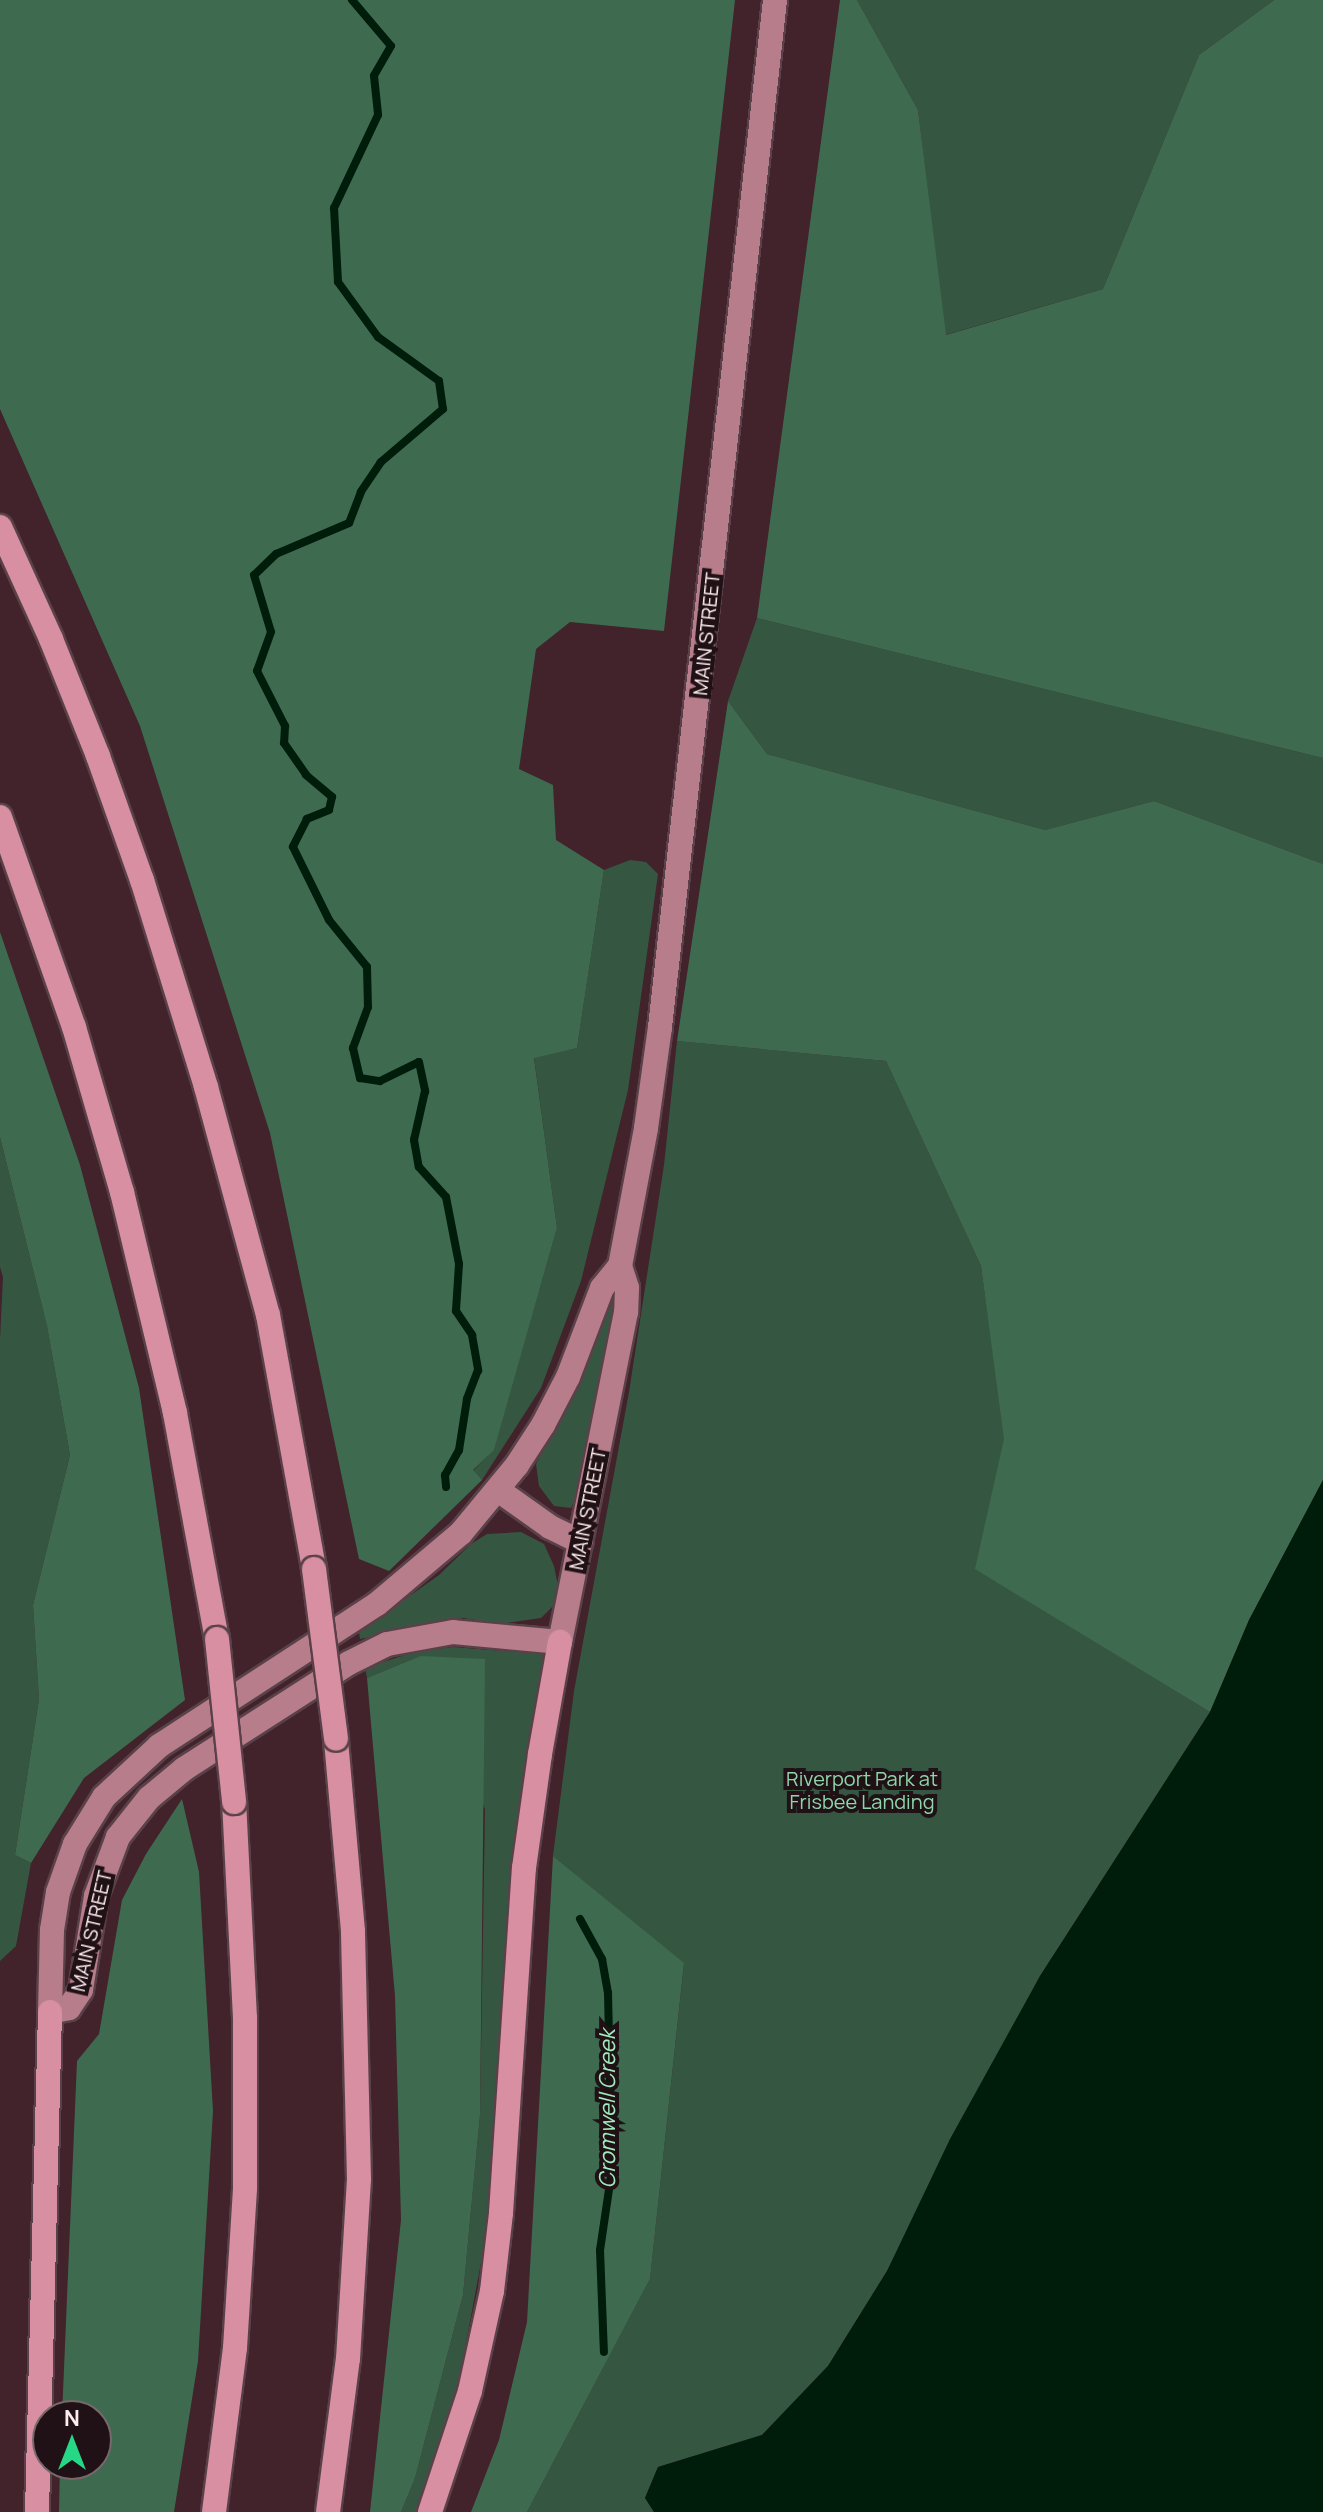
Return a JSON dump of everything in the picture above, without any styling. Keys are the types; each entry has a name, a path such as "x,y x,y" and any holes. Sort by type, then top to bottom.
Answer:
{"highway":[{"path":"0,527 51,639 98,756 142,880 202,1073 268,1315 314,1569 336,1739 353,1931 359,2165 350,2334 328,2512"},
{"path":"0,817 74,1027 122,1192 172,1399 217,1639 234,1802 243,1956 246,2162 235,2348 214,2512"},
{"path":"430,2512 470,2391 492,2291 501,2213 524,1868 560,1642"},
{"path":"37,2512 50,2012"}],"main road":[{"name":"MAIN STREET","path":"620,1266 627,1288 626,1312 560,1642 453,1632 387,1644 349,1663 184,1769 149,1798 118,1837 93,1907 81,1990 69,2008 50,2012 52,1930 58,1892 75,1844 110,1791 170,1738 390,1595 441,1552 498,1490 549,1415 602,1288 620,1266 644,1141 660,1027 775,0"},
{"path":"498,1490 550,1527 581,1542"}],"green space":[{"path":"857,0 1274,0 1199,55 1103,289 945,335 918,110"},
{"path":"757,618 1323,758 1323,864 1154,801 1045,830 767,754 728,701"},
{"path":"630,860 646,862 658,874 628,1090 581,1281 541,1388 482,1480 473,1471 494,1449 557,1228 534,1057 577,1048 604,870"},
{"name":"Riverport Park at Frisbee Landing","path":"677,1041 886,1061 981,1266 1005,1439 976,1569 1210,1712 1040,1976 887,2271 828,2366 762,2435 658,2467 645,2498 654,2512 527,2512 650,2279 684,1964 553,1856 574,1691 629,1392 664,1165"},
{"path":"0,1137 47,1326 70,1455 33,1605 39,1699 15,1855 31,1863 16,1946 0,1961 0,1339 3,1277 0,1267"},
{"path":"618,1301 578,1493 571,1508 554,1506 539,1486 536,1464 577,1385 601,1316 609,1304"},
{"path":"521,1532 544,1544 554,1566 558,1586 553,1606 541,1618 500,1624 463,1618 360,1639 359,1632 439,1575 471,1544 487,1534"},
{"path":"453,1647 544,1654 547,1661 488,2225 450,2429 417,2512 401,2512 415,2478 463,2295 480,2115 485,1809 420,1656 367,1678 365,1668 414,1652"}],"shaded area":[{"path":"0,0 735,0 664,631 570,622 536,649 519,769 553,785 556,840 604,870 577,1048 534,1058 557,1228 494,1450 473,1470 482,1480 389,1571 359,1559 270,1133 140,726 0,409"},
{"path":"840,0 857,0 918,110 946,335 1103,289 1199,55 1274,0 1323,0 1323,758 757,618"},
{"path":"728,701 767,754 1045,830 1154,801 1323,864 1323,1480 1249,1620 1210,1712 975,1569 1004,1439 981,1266 886,1061 677,1041"},
{"path":"0,932 80,1165 139,1388 185,1700 84,1778 31,1863 15,1855 39,1699 33,1605 70,1455 47,1326 0,1137"},
{"path":"1323,1480 1323,2512 654,2512 645,2498 658,2467 762,2435 828,2366 887,2271 950,2139 1040,1976 1210,1712 1249,1620"},
{"path":"420,1656 485,1659 480,2115 463,2295 415,2478 401,2512 370,2512 401,2220 395,1996 367,1678"},
{"path":"182,1799 199,1872 213,2111 198,2361 174,2512 59,2512 60,2480 112,2480 112,2400 63,2400 77,2061 99,2034 122,1900 146,1854"},
{"path":"553,1856 684,1963 650,2279 527,2512 471,2512 499,2440 527,2322"}],"waterway":[{"name":"Cromwell Creek","path":"352,0 391,46 374,76 378,115 334,208 338,282 378,337 439,381 443,409 381,462 361,492 349,523 276,554 254,575 271,632 257,671 285,726 284,743 306,775 332,797 329,810 307,819 293,847 329,920 367,967 368,1007 353,1048 360,1078 380,1081 419,1062 425,1091 414,1140 419,1167 446,1197 459,1264 456,1311 472,1335 478,1370 467,1399 459,1450 445,1475 446,1487"},
{"name":"Cromwell Creek","path":"580,1919 602,1959 608,1993 612,2169 600,2250 604,2352"}]}
